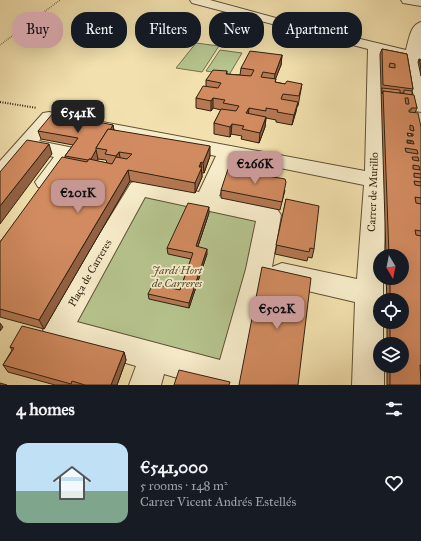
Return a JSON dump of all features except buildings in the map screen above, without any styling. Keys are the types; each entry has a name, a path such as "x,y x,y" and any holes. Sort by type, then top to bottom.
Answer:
{"street":[{"path":"197,0 375,48 417,57"},
{"path":"407,0 421,2"},
{"path":"420,28 417,57 421,103"},
{"name":"Carrer de Murillo","path":"368,385 369,293 375,180 375,48"},
{"path":"0,174 49,117 375,180"},
{"path":"25,145 67,153 36,196"},
{"path":"206,202 228,151"},
{"name":"Plaça de Carreres","path":"139,188 269,215 259,269 231,378 150,371 57,330 139,188"},
{"path":"259,269 369,293"}],"path":[{"path":"0,45 60,0"},
{"path":"0,102 44,109 49,117"}],"green space":[{"path":"201,44 209,45 209,48 218,48 202,72 176,68 192,48 201,48"},
{"path":"220,50 242,53 229,75 206,71"},
{"name":"Jardí Hort de Carreres","path":"144,195 259,220 228,362 71,323"}]}
